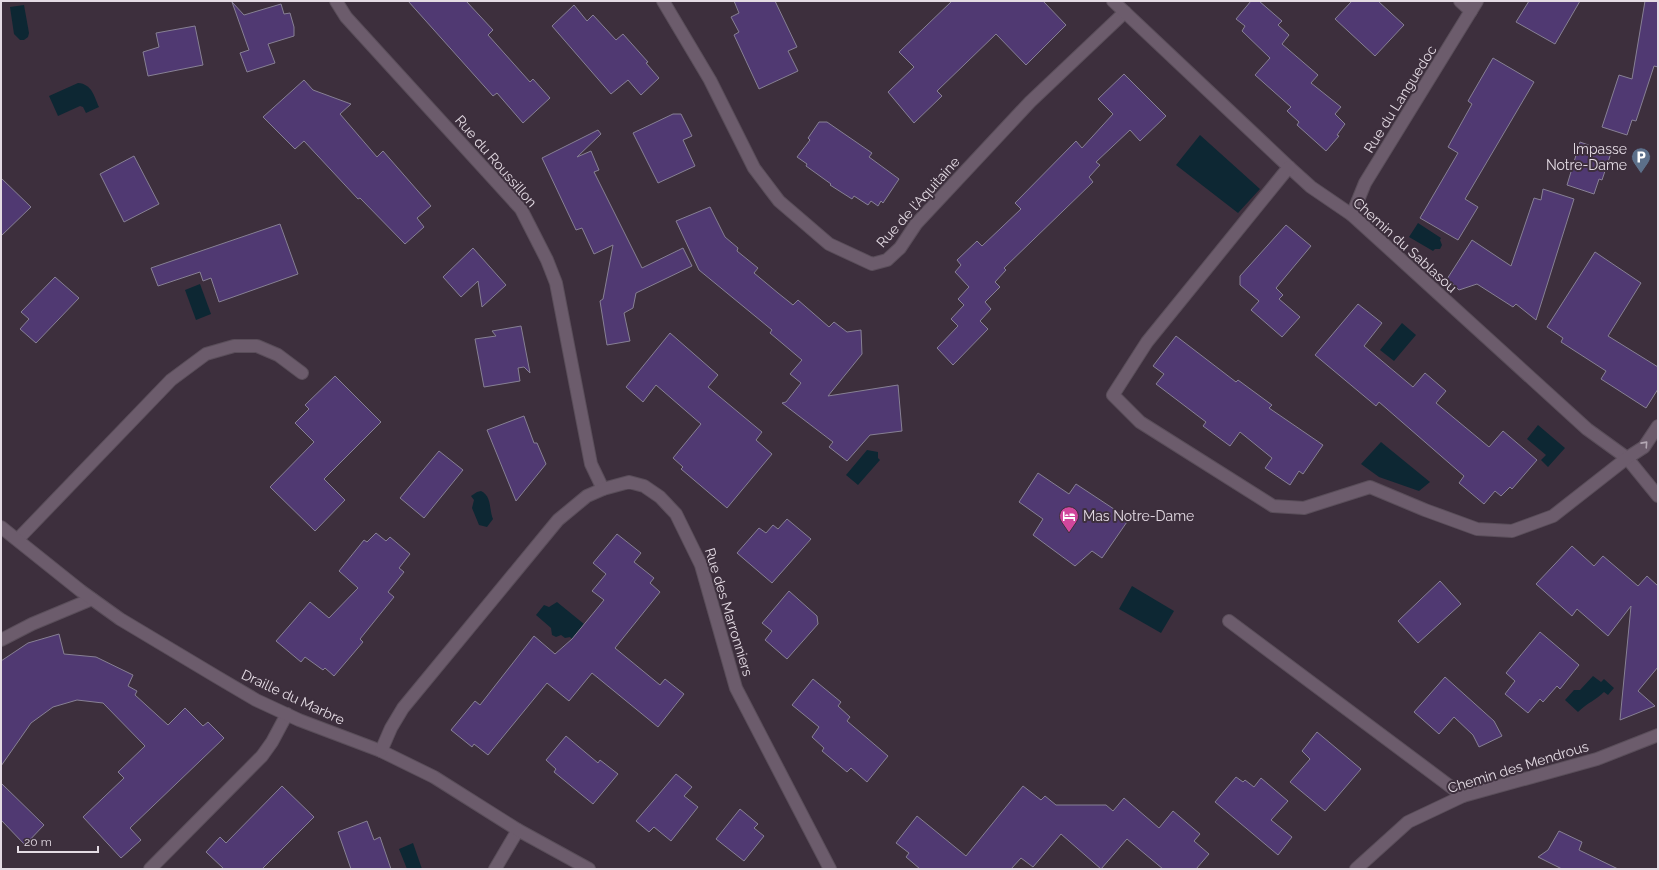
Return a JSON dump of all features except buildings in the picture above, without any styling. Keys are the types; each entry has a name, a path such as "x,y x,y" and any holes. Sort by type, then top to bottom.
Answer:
{"street":[{"name":"Rue du Roussillon","path":"336,1 346,17 521,209 544,253 556,283 591,464 603,489"},
{"name":"Rue de l'Aquitaine","path":"663,1 710,80 754,168 779,201 830,244 872,264 887,260 900,248 916,224 1030,102 1125,12"},
{"name":"Chemin du Sablasou","path":"1113,1 1289,168 1311,187 1352,215 1581,424 1627,458 1658,496"},
{"path":"1460,1 1474,6"},
{"name":"Rue du Languedoc","path":"1352,215 1365,183 1474,6"},
{"path":"1289,168 1147,342 1113,395 1140,422 1272,506 1304,508 1370,487 1425,510 1477,529 1512,531 1553,516 1644,446 1658,426"},
{"path":"18,539 171,380 206,354 234,346 257,346 278,355 302,373"},
{"name":"Rue des Marronniers","path":"381,751 391,728 403,708 558,520 587,496 603,489 629,482 644,486 660,497 676,514 701,565 736,688 830,869"},
{"name":"Draille du Marbre","path":"1,527 92,599 120,619 211,674 256,700 287,714 381,751 434,777 518,830 589,869"},
{"path":"1,640 32,624 92,599"},
{"path":"1229,621 1463,796"},
{"path":"150,869 262,756 272,742 287,714"},
{"name":"Chemin des Mendrous","path":"1356,869 1408,822 1463,796 1598,760 1658,735"},
{"path":"495,869 518,830"}],"water":[{"path":"24,5 29,33 28,37 24,40 20,40 14,34 10,7"},
{"path":"78,83 83,84 92,91 99,107 86,113 83,107 80,106 58,116 49,96"},
{"path":"1200,135 1260,189 1238,213 1176,165"},
{"path":"1418,223 1441,238 1440,240 1442,245 1440,249 1435,249 1433,251 1409,237"},
{"path":"200,284 211,314 196,320 185,290"},
{"path":"1402,323 1416,335 1394,361 1380,350"},
{"path":"1538,425 1565,448 1548,467 1541,460 1546,455 1527,439"},
{"path":"1381,442 1430,482 1419,491 1379,477 1361,464"},
{"path":"867,450 878,452 878,458 880,460 858,485 846,475"},
{"path":"481,491 485,493 489,500 493,519 487,527 479,525 472,508 474,500 471,496"},
{"path":"1132,586 1174,611 1161,633 1119,609"},
{"path":"557,602 584,624 572,639 570,637 565,638 561,635 556,637 552,635 551,628 536,615 544,605 549,607"},
{"path":"1593,676 1601,682 1604,679 1614,688 1608,695 1604,692 1578,712 1565,700 1574,690 1580,690"},
{"path":"413,843 422,869 407,869 399,849"}],"place":[{"name":"Impasse Notre-Dame","path":"1641,174"},
{"name":"Mas Notre-Dame","path":"1069,533"}]}
